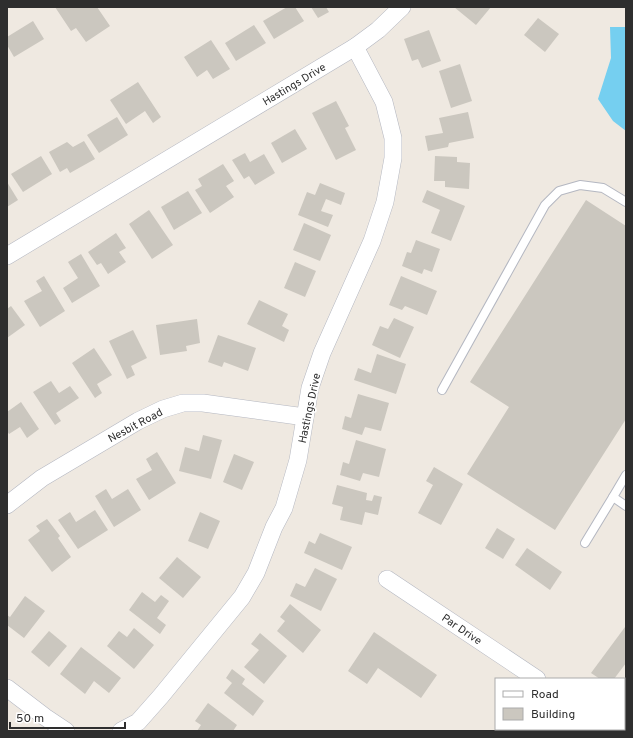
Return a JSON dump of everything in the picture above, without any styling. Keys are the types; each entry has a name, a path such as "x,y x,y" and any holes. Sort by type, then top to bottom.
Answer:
{"street":[{"name":"Hastings Drive","path":"7,256 355,48 378,30 402,7"},
{"name":"Hastings Drive","path":"121,731 138,722 242,597 256,573 274,527 284,508 298,460 310,388 322,353 372,241 385,202 393,158 393,138 384,102 355,48"},
{"name":"Nesbit Road","path":"7,505 42,478 132,425 163,409 176,405 183,403 203,403 304,417"},
{"name":"Par Drive","path":"387,579 535,678"},
{"path":"7,688 66,731"}],"lane":[{"path":"442,390 545,205 559,191 580,185 603,188 626,202"},
{"path":"586,543 626,475"},
{"path":"613,497 626,506"}],"water":[{"path":"610,27 626,27 626,131 613,121 598,99 611,58"}],"building":[{"path":"55,7 97,7 110,26 86,42 76,28 71,31"},
{"path":"287,7 295,7 304,21 274,39 263,21"},
{"path":"311,7 326,7 329,12 318,18"},
{"path":"454,7 491,7 476,25"},
{"path":"538,18 559,34 545,52 524,35"},
{"path":"33,21 44,39 14,57 7,45 7,37"},
{"path":"254,25 266,43 236,61 225,43"},
{"path":"429,30 441,61 422,68 418,59 412,61 404,39"},
{"path":"211,40 230,69 213,79 207,70 197,77 184,57"},
{"path":"460,64 472,101 451,108 439,71"},
{"path":"138,82 161,117 153,123 145,111 126,124 110,100"},
{"path":"336,101 349,126 345,128 356,150 336,160 312,113"},
{"path":"468,112 474,138 449,143 448,147 428,151 425,136 443,133 439,118"},
{"path":"117,117 128,135 99,153 87,135"},
{"path":"295,129 307,149 282,163 271,143"},
{"path":"84,141 95,159 70,173 67,168 60,172 49,152 67,142 73,147"},
{"path":"245,153 250,162 264,154 275,173 255,185 249,176 244,179 232,160"},
{"path":"41,156 52,174 23,192 11,174"},
{"path":"435,156 457,157 457,162 470,163 469,189 445,187 445,181 434,181"},
{"path":"223,164 234,181 226,186 234,197 210,213 195,190 202,186 198,179"},
{"path":"7,182 18,200 7,207"},
{"path":"320,183 345,193 341,205 326,199 321,211 333,215 328,227 298,215 307,192 315,195"},
{"path":"427,190 465,206 451,241 431,233 440,210 422,202"},
{"path":"188,191 202,213 174,230 161,207"},
{"path":"586,200 626,226 626,419 555,530 467,474 509,407 470,382"},
{"path":"149,210 173,245 152,259 129,224"},
{"path":"304,223 331,235 320,261 293,250"},
{"path":"116,233 126,248 119,252 126,262 108,274 101,263 97,265 88,252"},
{"path":"416,240 440,249 432,272 424,269 422,274 402,266 407,252 411,253"},
{"path":"81,254 100,286 72,303 63,288 78,278 68,262"},
{"path":"295,262 316,271 305,297 284,288"},
{"path":"44,276 65,311 40,327 24,301 42,291 36,281"},
{"path":"401,276 437,291 427,315 405,306 402,310 389,305"},
{"path":"259,300 288,314 282,326 289,330 284,342 247,324"},
{"path":"11,306 25,325 7,338 7,309"},
{"path":"394,318 414,327 400,358 372,345 380,326 388,329"},
{"path":"197,319 200,343 186,346 187,351 160,355 156,325"},
{"path":"133,330 147,358 131,366 135,375 127,379 109,341"},
{"path":"218,335 256,348 248,371 224,362 222,367 208,362"},
{"path":"94,348 112,375 97,384 102,393 95,398 72,363"},
{"path":"377,354 406,364 396,394 354,380 358,368 371,373"},
{"path":"51,381 59,393 70,386 79,398 56,413 61,421 55,425 33,392"},
{"path":"358,394 389,403 381,431 365,427 362,435 342,429 345,416 351,418"},
{"path":"21,402 39,429 27,438 20,427 9,434 7,431 7,412"},
{"path":"203,435 222,440 211,479 179,471 185,447 199,451"},
{"path":"356,440 386,449 379,477 363,473 360,481 340,475 343,462 349,464"},
{"path":"157,452 176,483 149,500 136,479 152,470 146,459"},
{"path":"234,454 254,462 242,490 223,482"},
{"path":"434,467 463,484 441,525 418,513 433,485 426,481"},
{"path":"337,485 367,493 366,500 372,501 374,495 382,497 378,515 365,512 362,525 340,520 343,507 332,504"},
{"path":"106,489 112,499 128,489 141,510 114,527 95,496"},
{"path":"95,510 108,530 78,549 58,520 70,512 76,522"},
{"path":"200,512 220,521 208,549 188,541"},
{"path":"47,519 60,536 58,538 71,557 52,572 28,540 40,531 36,526"},
{"path":"497,528 515,539 503,559 485,548"},
{"path":"320,533 352,547 342,570 304,553 309,541 315,544"},
{"path":"527,548 562,572 550,590 515,565"},
{"path":"177,557 201,577 183,598 159,578"},
{"path":"315,568 337,579 321,611 290,596 296,583 305,587"},
{"path":"142,592 155,602 161,595 169,601 157,618 166,625 160,634 129,610"},
{"path":"25,596 45,611 24,638 7,625 7,615 10,617"},
{"path":"290,604 321,630 303,653 277,631 285,621 280,617"},
{"path":"625,627 626,663 615,678 598,678 591,673"},
{"path":"134,628 154,645 134,669 107,646 119,631 127,637"},
{"path":"49,631 67,646 49,667 31,652"},
{"path":"374,632 437,675 421,698 378,668 367,684 348,671"},
{"path":"260,633 287,656 264,684 244,667 259,650 251,644"},
{"path":"81,647 121,678 109,693 94,681 85,694 60,674"},
{"path":"232,669 245,679 242,684 264,701 253,716 224,693 232,683 226,678"},
{"path":"208,703 237,725 233,731 197,731 201,725 195,721"}]}
